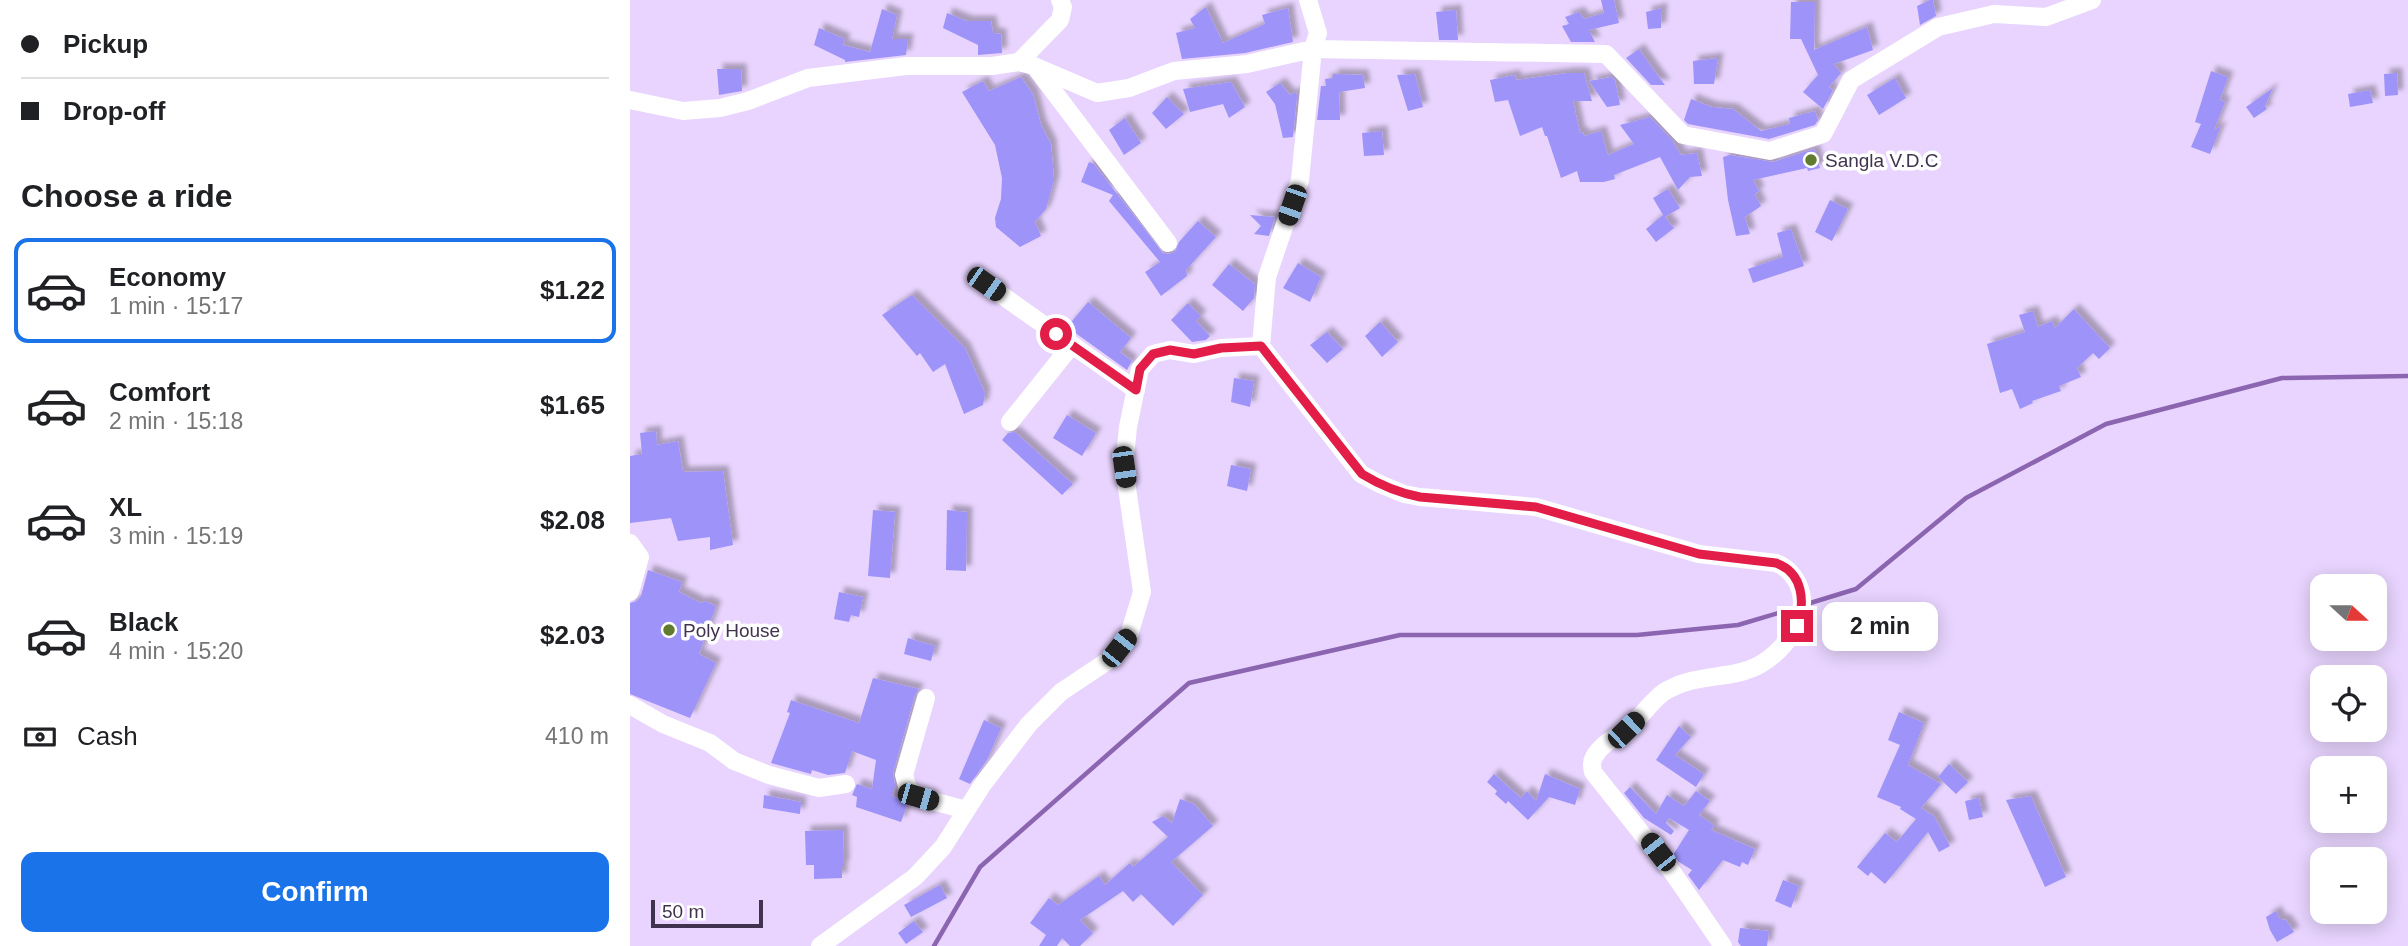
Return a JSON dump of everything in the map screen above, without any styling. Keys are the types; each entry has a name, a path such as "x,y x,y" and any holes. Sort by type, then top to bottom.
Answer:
{"street":[{"path":"1308,0 1318,33 1312,49 1300,180 1267,277 1261,346 1362,474 1405,494 1536,507 1699,554 1776,563 1785,566 1800,588 1803,602 1797,626 1777,652 1761,664 1746,670 1681,684 1664,692 1626,730 1606,743 1591,764 1593,772 1674,873 1723,946"},
{"path":"2015,0 2030,16"},
{"path":"630,100 683,111 720,108 748,101 808,78 905,66 1026,64 1097,93 1129,88 1174,71 1247,64 1312,49 1606,54 1684,135 1770,151 1823,134 1851,80 1938,26 1994,14 2046,17 2092,0"},
{"path":"1026,64 1060,20 1066,2"},
{"path":"1026,64 1168,243"},
{"path":"986,284 1136,390"},
{"path":"1010,422 1071,346"},
{"path":"820,946 915,877 943,846 983,784 1029,724 1061,692 1110,660 1129,635 1142,592 1124,467 1128,427 1140,369 1153,354 1170,350 1194,354 1221,348 1261,346"},
{"path":"630,543 640,558 630,592"},
{"path":"926,698 904,775 908,789 918,797 966,810"},
{"path":"630,705 663,724 710,743 734,761 769,775 820,788 846,784"}],"building":[{"path":"1601,0 1614,0 1619,23 1589,30 1595,42 1571,42 1562,26 1569,24 1565,17 1579,12 1584,19 1604,13"},
{"path":"1933,0 1936,16 1920,25 1917,6"},
{"path":"1791,2 1815,2 1814,50 1867,27 1873,50 1834,64 1841,73 1829,87 1833,90 1823,109 1803,92 1818,75 1801,39 1790,39"},
{"path":"1206,7 1223,43 1265,24 1262,15 1288,8 1293,42 1245,53 1182,59 1176,33 1195,28 1190,19"},
{"path":"1662,8 1661,28 1648,29 1646,12"},
{"path":"882,9 897,15 892,39 908,39 906,55 845,62 814,45 819,28 845,39 843,45 870,52"},
{"path":"1456,10 1458,40 1439,40 1436,12"},
{"path":"947,13 967,21 991,21 993,33 1001,34 1002,53 978,55 978,45 943,28"},
{"path":"1639,49 1665,85 1651,85 1626,58"},
{"path":"1718,58 1714,84 1694,84 1693,61"},
{"path":"717,69 741,69 742,91 719,95"},
{"path":"2211,71 2228,77 2220,100 2225,102 2214,130 2221,126 2210,154 2191,147 2201,124 2195,122"},
{"path":"1584,73 1592,101 1573,101 1580,133 1583,132 1584,136 1601,131 1608,155 1634,144 1620,125 1650,117 1672,140 1681,155 1697,153 1702,176 1690,177 1678,190 1660,157 1614,175 1615,179 1604,182 1580,182 1577,171 1561,178 1542,127 1520,136 1508,100 1495,102 1490,80 1515,75 1516,80"},
{"path":"2397,73 2398,95 2385,96 2384,74"},
{"path":"1333,74 1363,75 1365,88 1339,92 1340,120 1317,120 1321,86 1326,86 1325,79 1333,78"},
{"path":"1415,74 1423,107 1408,111 1397,75"},
{"path":"1021,77 1033,94 1041,125 1051,144 1054,180 1046,209 1035,222 1041,236 1020,247 996,227 1002,178 995,145 962,92 983,81 989,91"},
{"path":"1612,77 1620,105 1607,107 1589,81"},
{"path":"1895,78 1906,98 1879,115 1867,95"},
{"path":"1231,82 1245,107 1229,118 1223,104 1190,112 1183,89"},
{"path":"1280,83 1290,95 1296,92 1297,96 1293,137 1283,138 1275,104 1266,92"},
{"path":"2273,88 2265,106 2267,109 2254,118 2246,107"},
{"path":"2370,90 2373,103 2350,107 2348,94"},
{"path":"1167,97 1184,114 1166,129 1152,113"},
{"path":"1691,99 1712,107 1733,109 1761,131 1790,124 1789,118 1815,111 1818,120 1815,125 1769,139 1688,124 1684,120"},
{"path":"1125,118 1141,143 1124,155 1109,130"},
{"path":"1382,131 1384,155 1364,156 1362,133"},
{"path":"1814,149 1820,168 1808,171 1807,168 1753,180 1759,191 1755,194 1761,206 1745,217 1750,234 1736,236 1723,157 1730,155 1773,162"},
{"path":"1089,162 1094,164 1163,253 1175,252 1179,242 1198,221 1216,237 1186,270 1187,276 1161,296 1145,272 1160,262 1109,201 1113,195 1081,182"},
{"path":"1668,189 1680,208 1665,217 1674,228 1656,242 1646,229 1663,215 1653,198"},
{"path":"1830,200 1848,209 1832,241 1815,232"},
{"path":"1250,215 1275,217 1269,236 1254,234 1261,226"},
{"path":"1791,229 1804,266 1753,283 1748,269 1783,257 1777,233"},
{"path":"1298,263 1321,277 1310,302 1283,288"},
{"path":"1229,264 1255,284 1254,298 1243,311 1212,285"},
{"path":"912,295 965,348 985,393 983,405 964,414 945,364 933,372 920,353 917,356 882,315"},
{"path":"1088,302 1131,338 1120,352 1132,361 1127,370 1067,327"},
{"path":"1188,303 1201,316 1196,321 1210,336 1206,340 1192,342 1171,320"},
{"path":"2074,309 2110,348 2099,359 2093,353 2077,368 2081,377 2059,386 2061,391 2032,401 2033,403 2020,409 2012,389 2000,393 1987,344 2025,332 2019,315 2033,311 2038,327 2052,321 2055,328"},
{"path":"1380,322 1398,342 1382,357 1365,336"},
{"path":"1327,332 1343,349 1327,363 1310,345"},
{"path":"1234,378 1254,381 1250,407 1231,402"},
{"path":"1067,415 1096,433 1082,456 1053,438"},
{"path":"656,431 657,445 678,441 683,472 723,471 733,545 710,550 710,537 678,541 671,518 630,523 630,456 642,454 640,433"},
{"path":"1015,432 1073,484 1062,495 1002,440 1008,433"},
{"path":"1231,465 1251,469 1247,491 1227,486"},
{"path":"873,510 895,512 890,578 868,576"},
{"path":"947,510 967,512 966,571 946,570"},
{"name":"Poly House","path":"648,570 682,582 679,592 701,603 705,601 716,606 699,654 716,663 690,718 630,694 630,603 641,596"},
{"path":"839,592 863,597 859,617 851,615 849,622 834,619"},
{"path":"908,638 935,646 931,661 904,654"},
{"path":"873,678 919,689 893,773 895,785 892,796 908,803 901,822 856,807 857,797 852,795 857,784 872,789 876,760 852,751 845,773 828,775 812,770 811,774 771,763 790,713 787,712 791,700 859,723"},
{"path":"1899,712 1924,723 1908,765 1941,784 1921,808 1934,816 1950,846 1939,852 1928,832 1885,884 1871,872 1868,876 1857,867 1885,833 1897,842 1916,819 1900,809 1901,807 1877,797 1900,745 1888,740"},
{"path":"984,720 1001,728 987,760 970,784 959,779"},
{"path":"1679,726 1691,737 1675,755 1704,774 1696,787 1656,760"},
{"path":"1949,764 1968,782 1956,794 1938,777"},
{"path":"1494,774 1521,798 1527,791 1536,801 1545,774 1580,789 1575,805 1549,797 1528,820 1508,801 1506,804 1495,794 1497,791 1487,782"},
{"path":"1630,787 1656,814 1667,795 1684,806 1696,791 1710,801 1699,815 1714,825 1711,830 1755,849 1748,865 1742,862 1740,867 1723,860 1699,890 1688,875 1692,870 1673,855 1689,830 1669,818 1666,823 1674,831 1671,835 1644,818 1624,793"},
{"path":"764,795 801,802 800,814 763,808"},
{"path":"2031,796 2066,877 2045,887 2006,800"},
{"path":"1979,798 1983,817 1969,820 1965,801"},
{"path":"1180,799 1194,804 1213,826 1171,862 1203,895 1173,926 1141,894 1133,902 1123,891 1080,920 1093,933 1080,946 1070,946 1062,938 1057,946 1039,946 1046,935 1030,923 1049,898 1058,905 1099,876 1105,885 1130,863 1133,867 1168,837 1152,822 1163,816 1172,823"},
{"path":"843,830 842,878 814,879 814,865 806,865 805,831"},
{"path":"1783,880 1799,886 1791,908 1775,901"},
{"path":"940,885 947,898 911,917 904,905"},
{"path":"2276,911 2280,919 2286,920 2294,932 2277,942 2266,917"},
{"path":"914,921 923,932 906,944 898,933"},
{"path":"1740,928 1769,931 1767,946 1741,946 1738,942"}],"waterway":[{"path":"1807,604 1856,589 1966,498 2106,424 2282,378 2408,376"},
{"path":"934,946 980,867 1189,683 1400,635 1637,635 1738,625 1795,608"}],"place":[{"name":"Sangla V.D.C","path":"1811,160"},
{"name":"Poly House","path":"669,630"}],"route":[{"path":"1056,334 1136,390 1140,369 1153,354 1170,350 1194,354 1221,348 1261,346 1362,474 1380,484 1420,497 1536,507 1699,554 1785,566 1795,577 1803,602 1797,626"}]}
